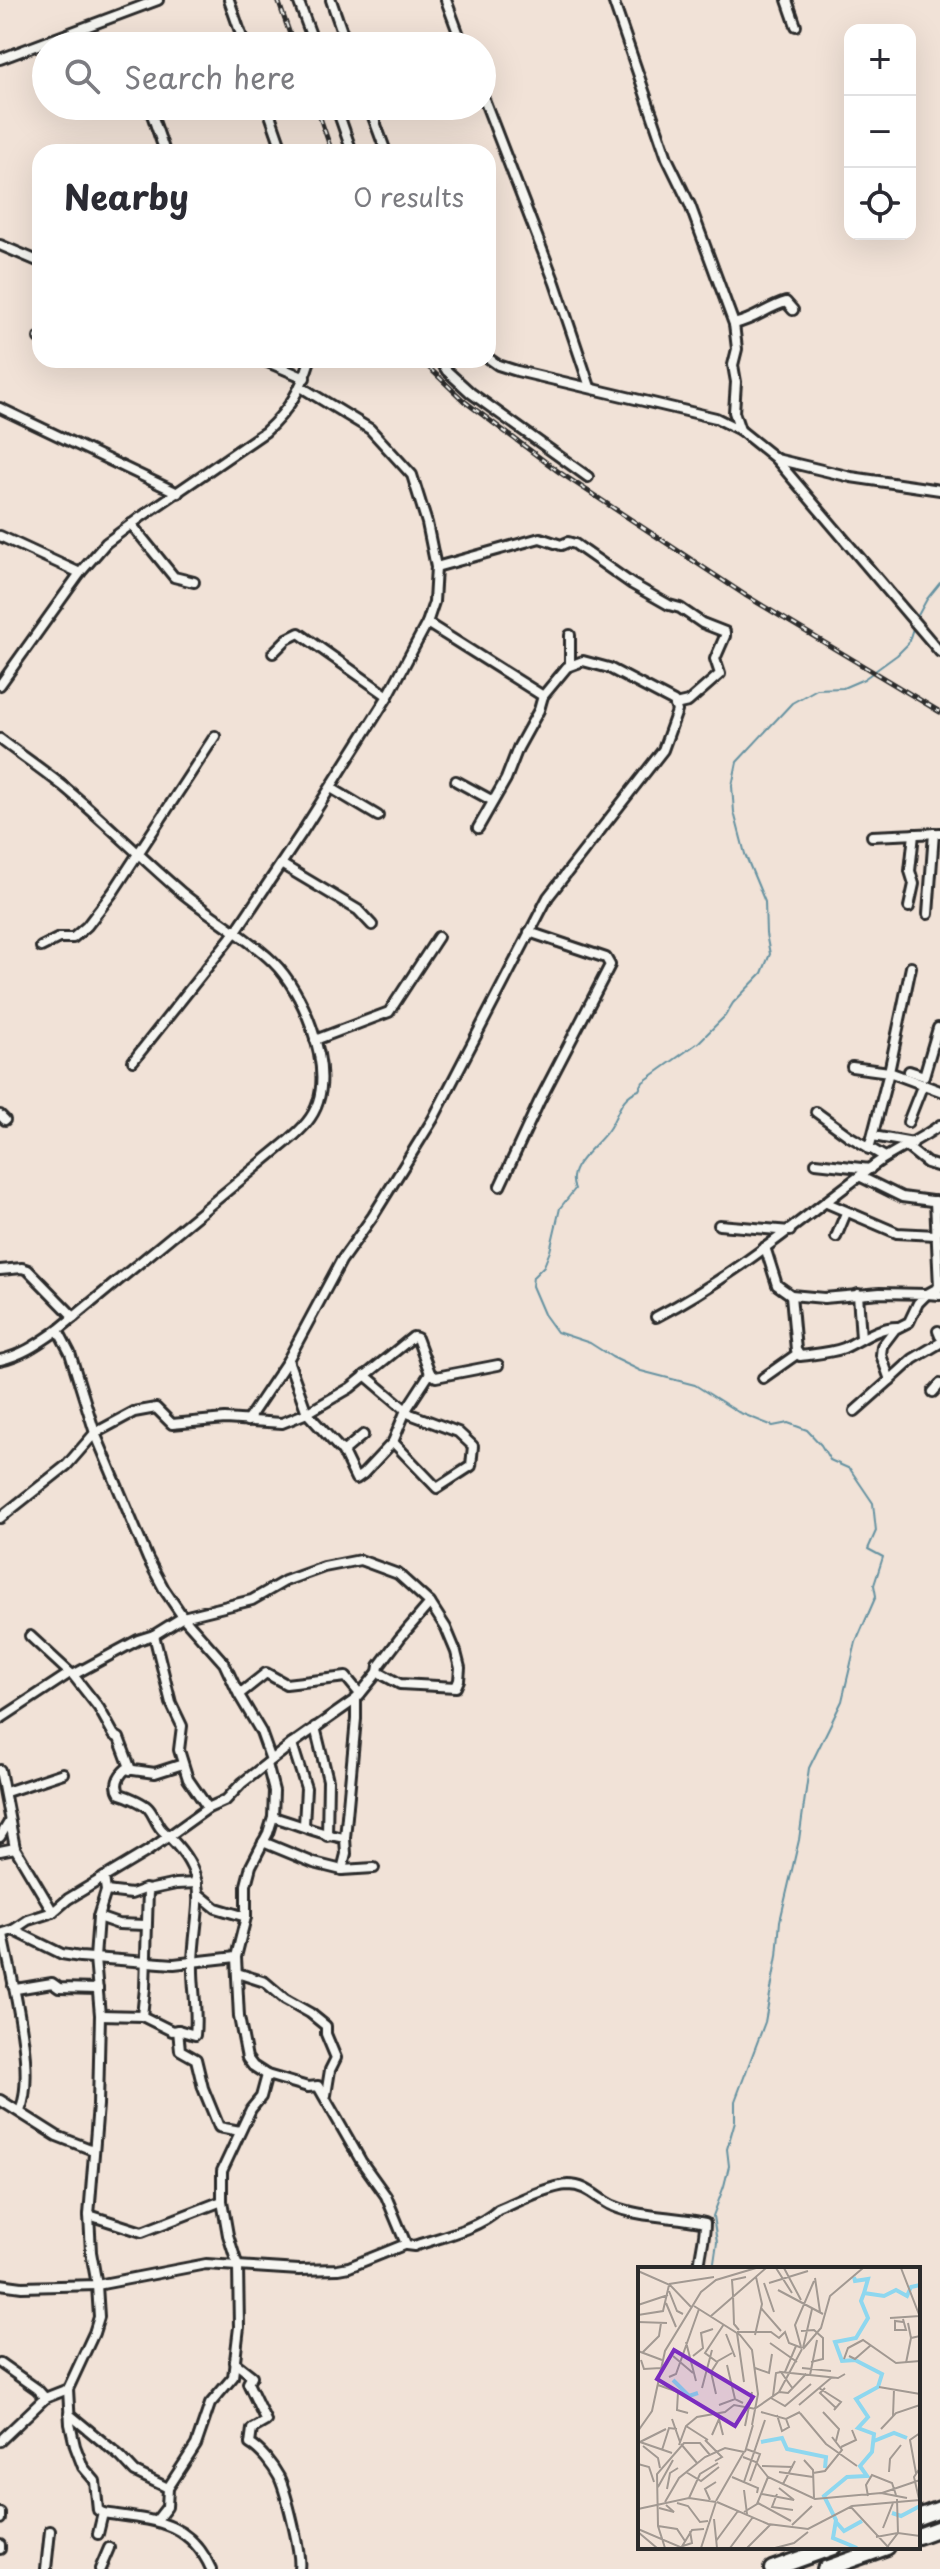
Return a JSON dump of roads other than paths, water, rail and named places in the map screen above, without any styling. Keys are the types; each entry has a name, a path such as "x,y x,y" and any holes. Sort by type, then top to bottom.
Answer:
{"highway":[{"path":"920,2516 940,2509"},
{"path":"920,2535 940,2528"},
{"path":"772,2569 827,2549"},
{"path":"825,2569 881,2549"}],"street":[{"path":"72,32 158,0"},
{"path":"229,0 240,32"},
{"path":"298,0 310,32"},
{"path":"331,0 342,32"},
{"path":"446,0 458,32"},
{"path":"613,0 667,158 690,205 734,324 737,349 733,365 736,382 734,412 740,430"},
{"path":"787,0 796,26"},
{"path":"0,59 32,47"},
{"path":"154,120 162,144"},
{"path":"271,120 278,144"},
{"path":"341,120 349,144"},
{"path":"374,120 383,144"},
{"path":"492,120 555,283 590,387"},
{"path":"0,245 32,259"},
{"path":"734,324 755,318 781,303 786,302 793,310"},
{"path":"496,364 659,403 740,430 775,458 940,652"},
{"path":"133,1061 236,931 331,788 388,696 427,623 434,602 436,567 412,475 370,429 277,368"},
{"path":"0,685 80,573 106,543 265,432 281,418 303,383 308,368"},
{"path":"445,368 471,393 588,477"},
{"path":"0,408 178,493"},
{"path":"724,423 734,412"},
{"path":"775,458 851,477 940,490"},
{"path":"131,524 174,577 194,582"},
{"path":"0,536 80,573"},
{"path":"436,567 540,538 561,545 568,542 575,544 632,584 680,608 700,622 725,632 715,659 720,674 688,702 675,705"},
{"path":"427,623 543,696"},
{"path":"273,653 287,639 299,633 388,696"},
{"path":"570,635 570,665"},
{"path":"247,1421 288,1360 341,1261 433,1119 548,897 663,750 677,711 672,700 609,668 583,661 570,665 543,696 509,773 478,828"},
{"path":"41,947 59,938 69,939 78,934 113,892 215,736"},
{"path":"0,739 62,785 184,894 275,964 303,1006 315,1040 320,1088 318,1102 309,1120 289,1140 58,1330 31,1349 0,1360"},
{"path":"456,781 493,801"},
{"path":"331,788 378,816"},
{"path":"872,836 937,833 928,914"},
{"path":"909,907 914,884 910,871 914,834"},
{"path":"281,864 358,910 372,925"},
{"path":"500,1186 539,1102 610,965 606,958 529,932"},
{"path":"315,1040 389,1012 438,937"},
{"path":"869,1149 911,967"},
{"path":"909,1071 924,1076 938,1028"},
{"path":"929,1061 940,1064"},
{"path":"852,1067 889,1072 940,1091"},
{"path":"908,1122 923,1084"},
{"path":"816,1112 885,1157"},
{"path":"656,1317 696,1296 791,1231 885,1157 940,1125"},
{"path":"873,1136 910,1145 927,1163 940,1167"},
{"path":"816,1163 870,1169"},
{"path":"765,1247 777,1285 791,1295 824,1298 858,1294 927,1294 940,1290 937,1202 902,1197 861,1177"},
{"path":"827,1203 897,1233 936,1235"},
{"path":"836,1237 846,1213"},
{"path":"719,1225 791,1231"},
{"path":"0,1270 28,1270 74,1317"},
{"path":"858,1294 861,1338"},
{"path":"797,1354 842,1349 861,1338 909,1322 918,1303 927,1294"},
{"path":"763,1378 797,1354 791,1295"},
{"path":"890,1380 881,1350 897,1327"},
{"path":"58,1330 70,1353 95,1433 148,1559 183,1617 219,1655 258,1724 269,1762 274,1791 273,1817 248,1875 246,1917 236,1957 239,2017 247,2058 267,2075 308,2087 318,2086 361,2161 386,2196 406,2245"},
{"path":"0,1518 67,1465 95,1433 134,1412 156,1408 172,1424 206,1420 282,1423 307,1413 350,1388 413,1337 417,1338 422,1348 430,1373 436,1377 498,1365"},
{"path":"855,1411 913,1359 940,1343"},
{"path":"288,1360 307,1413 342,1450 356,1479 393,1442 406,1410 430,1373"},
{"path":"365,1375 410,1414 466,1437 473,1446 471,1466 437,1488 393,1442"},
{"path":"342,1450 348,1449 363,1435"},
{"path":"0,1719 72,1674 154,1635 183,1617 252,1600 285,1581 324,1567 360,1560 398,1574 430,1603 446,1628 460,1668 458,1685 452,1687 400,1684 378,1672"},
{"path":"20,2111 27,2086 13,1986 1,1934 53,1912 68,1899 170,1836 208,1808 226,1800 242,1783 358,1696 430,1603"},
{"path":"154,1635 171,1703 182,1726 179,1744 183,1764 190,1783 208,1808"},
{"path":"30,1636 72,1674 99,1708 114,1735 119,1738 131,1770"},
{"path":"236,1689 242,1692 266,1673 286,1684 346,1677 358,1696 346,1854 342,1870"},
{"path":"315,1727 328,1780 327,1836"},
{"path":"292,1744 306,1788 304,1825"},
{"path":"100,2015 142,2016 172,2031 195,2035 197,2015 193,1963 200,1895 197,1883 190,1863 157,1824 147,1807 119,1792 117,1786 120,1775 126,1769 155,1773 183,1764"},
{"path":"0,1770 15,1848 53,1912"},
{"path":"6,1792 63,1773"},
{"path":"273,1817 304,1825 327,1836 345,1838"},
{"path":"0,1837 9,1822"},
{"path":"263,1842 314,1863 342,1870 374,1868"},
{"path":"0,1851 15,1848"},
{"path":"104,1877 106,1891 98,1917 95,1958 100,2015 98,2105 89,2215 99,2317 68,2389 69,2414 75,2446 91,2481 98,2510 171,2526 194,2540 211,2569"},
{"path":"106,1891 131,1894 151,1888 197,1883"},
{"path":"142,2016 148,1890"},
{"path":"200,1895 216,1908 246,1917"},
{"path":"98,1917 118,1924 146,1925"},
{"path":"13,1930 62,1954 95,1958 193,1963 236,1957"},
{"path":"237,1973 265,1982 326,2026 336,2058 330,2070 326,2096"},
{"path":"13,1986 19,1989 52,1983 59,1988 98,1989"},
{"path":"178,2030 180,2050 193,2056 199,2066 203,2088 219,2127 239,2134"},
{"path":"156,2521 167,2507 168,2488 196,2445 210,2404 233,2377 239,2327 238,2267 222,2201 222,2171 251,2109 261,2097 267,2075"},
{"path":"0,2100 57,2136 93,2150"},
{"path":"0,2284 22,2287 97,2285 206,2264 299,2270 344,2268 406,2245 414,2246 469,2227 491,2217 498,2210 558,2186 573,2185 589,2189 612,2206 705,2223 699,2267"},
{"path":"89,2215 142,2232 222,2201"},
{"path":"234,2362 252,2376 248,2383 266,2421 252,2429 250,2444 280,2480 300,2554 299,2569"},
{"path":"0,2363 45,2398"},
{"path":"0,2441 45,2398 68,2389"},
{"path":"69,2414 135,2472 168,2488"},
{"path":"98,2534 103,2513"},
{"path":"46,2569 50,2531"},
{"path":"100,2569 109,2548"}],"waterway":[{"path":"916,619 940,583"},
{"path":"713,2267 717,2242 713,2216 729,2166 727,2149 735,2121 735,2101 765,2022 780,1921 799,1840 809,1768 842,1701 856,1642 876,1596 874,1585 883,1557 868,1549 876,1531 873,1503 850,1469 830,1460 807,1430 788,1423 773,1426 738,1412 695,1385 641,1371 590,1343 557,1332 544,1314 532,1286 533,1277 544,1266 550,1251 560,1208 575,1189 573,1181 578,1165 603,1137 623,1102 639,1090 643,1082 699,1042 725,1016 733,1003 762,973 770,954 765,902 745,854 734,812 732,786 737,762 792,703 817,689 843,688 864,679 897,655 908,644 914,625"},
{"path":"842,2549 847,2555"}],"railway":[{"path":"278,0 289,32"},
{"path":"321,120 329,144"},
{"path":"429,368 464,401 559,472 745,595 940,712"}]}
